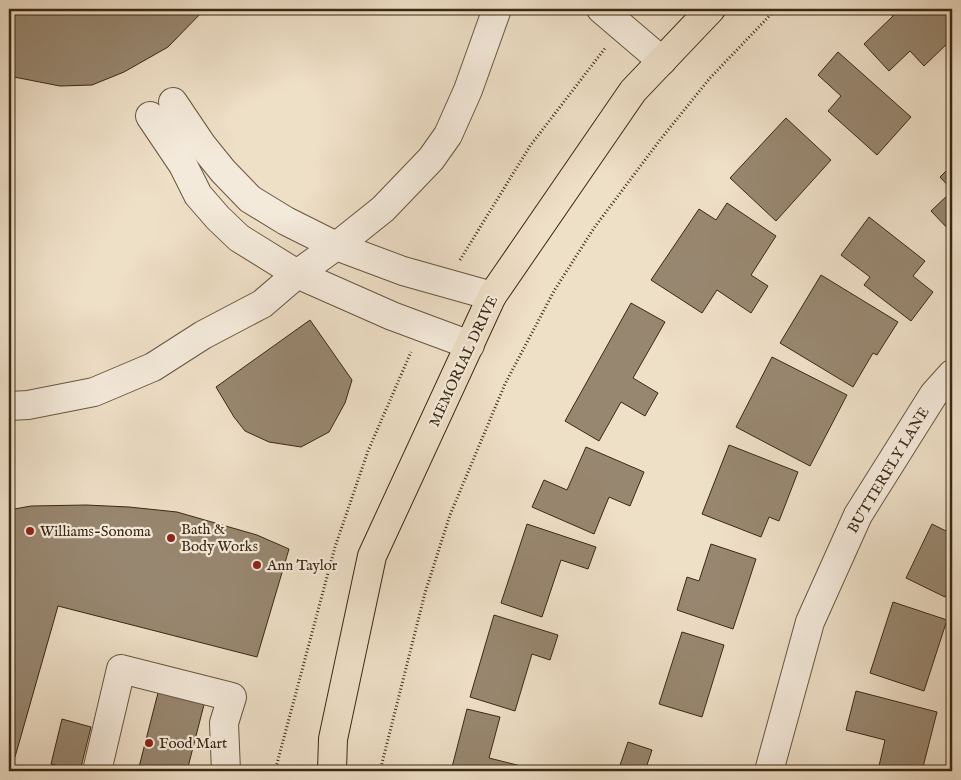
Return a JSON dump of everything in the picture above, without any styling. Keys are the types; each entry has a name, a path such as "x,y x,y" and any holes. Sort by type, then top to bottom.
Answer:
{"main road":[{"name":"MEMORIAL DRIVE","path":"332,771 333,740 372,556 492,296 633,91 662,60 701,12"},
{"name":"MEMORIAL DRIVE","path":"316,771 333,740"}],"street":[{"path":"9,406 28,405 94,392 153,367 203,335 262,304 297,274 383,209 430,159 448,135 468,90 497,9"},
{"path":"601,9 662,60"},
{"path":"470,345 392,316 297,274 239,238 198,195 183,165 161,109 202,145 223,171 250,199 286,221 336,246 403,271 492,296"},
{"name":"BUTTERFLY LANE","path":"769,771 810,622 858,515 934,394 952,374"},
{"path":"97,771 121,669 232,697 224,724 226,771"}],"path":[{"path":"380,771 425,593 450,515 505,384 554,291 594,228 660,140 710,78 776,9"}],"building":[{"path":"9,9 205,9 168,47 124,72 92,85 60,86 9,76"},
{"path":"887,9 944,9 952,17 952,39 924,66 910,51 889,71 864,44 893,16"},
{"path":"838,52 911,117 877,155 828,111 841,96 818,75"},
{"path":"786,118 831,160 776,221 730,178"},
{"path":"952,165 952,190 940,177"},
{"path":"952,191 952,233 931,211"},
{"path":"727,203 776,236 751,275 768,286 751,313 717,290 702,313 651,280 699,209 716,220"},
{"path":"869,217 925,261 913,276 933,292 911,321 864,285 870,277 841,255"},
{"path":"821,275 898,322 877,355 873,353 853,387 780,343"},
{"path":"631,303 665,322 633,378 658,393 645,416 621,402 599,441 565,421"},
{"path":"310,320 352,380 345,403 329,432 301,447 269,442 245,431 216,387"},
{"path":"772,357 847,395 810,466 736,427"},
{"path":"729,445 798,472 779,521 769,517 761,537 702,514"},
{"path":"586,447 644,472 630,506 609,497 594,534 532,507 544,480 567,490"},
{"path":"86,505 177,512 257,535 289,549 257,657 58,606 15,757 9,756 9,510 31,506"},
{"path":"527,524 596,547 588,569 561,560 542,617 501,603"},
{"path":"932,524 952,534 952,583 945,597 906,578"},
{"path":"711,544 756,559 733,629 677,610 687,577 699,581"},
{"path":"893,602 947,620 924,691 870,673"},
{"path":"494,615 558,635 550,660 532,654 515,711 470,697"},
{"path":"682,632 724,645 702,717 659,704"},
{"path":"161,681 207,693 187,771 138,771"},
{"path":"856,691 937,712 922,771 900,771 879,766 885,740 846,730"},
{"path":"467,709 500,717 489,758 529,768 528,771 451,771"},
{"path":"62,719 91,727 80,771 51,764"},
{"path":"628,742 652,750 645,771 618,771"}],"place":[{"name":"Williams-Sonoma","path":"30,531"},
{"name":"Bath & Body Works","path":"171,538"},
{"name":"Ann Taylor","path":"257,565"},
{"name":"Food Mart","path":"149,743"}]}
